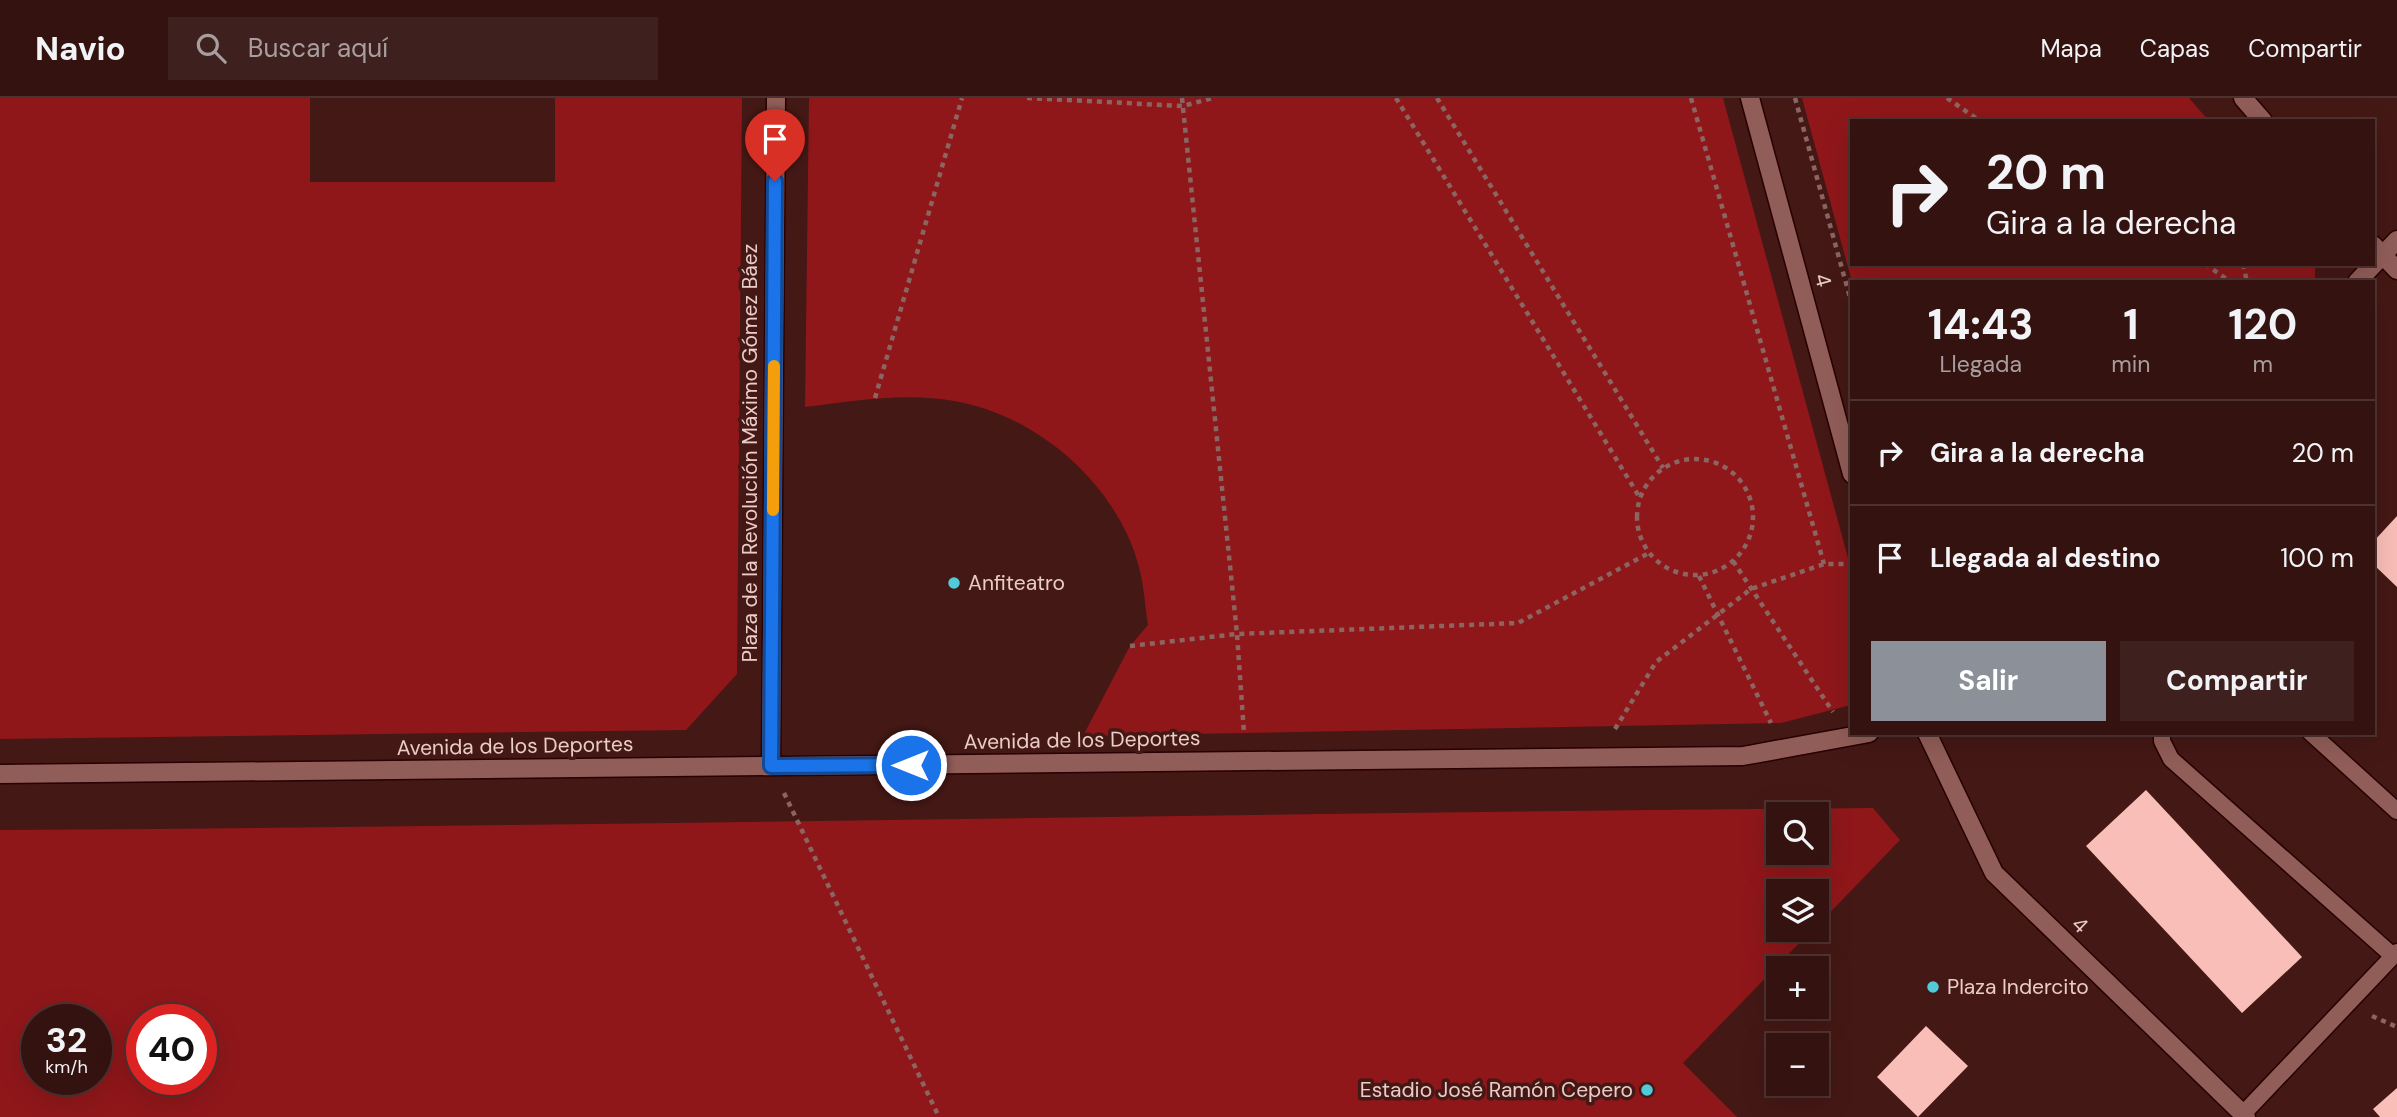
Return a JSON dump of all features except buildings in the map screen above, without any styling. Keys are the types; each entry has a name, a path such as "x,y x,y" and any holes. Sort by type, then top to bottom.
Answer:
{"street":[{"name":"Plaza de la Revolución Máximo Gómez Báez","path":"771,766 776,98"},
{"name":"4","path":"1751,98 1850,467"},
{"path":"2243,98 2261,119"},
{"path":"2397,240 2378,250 2397,270"},
{"name":"Avenida de los Deportes","path":"0,774 1744,756 1860,735"},
{"name":"4","path":"1928,735 1994,873 2244,1115"}],"lane":[{"path":"2161,735 2171,759 2395,954 2244,1115"},
{"path":"2313,735 2397,811"}],"path":[{"path":"875,398 962,98"},
{"path":"1027,98 1182,106 1213,98"},
{"path":"1182,98 1237,634 1246,761"},
{"path":"1396,98 1640,498"},
{"path":"1437,98 1663,468"},
{"path":"1691,98 1824,564"},
{"path":"1795,98 1850,298"},
{"path":"1947,98 1977,119"},
{"path":"2208,266 2228,280"},
{"path":"1701,459 1719,464 1735,475 1747,490 1753,509 1752,528 1746,546 1733,561 1717,571 1699,576 1680,574 1662,566 1649,553 1640,536 1637,517 1640,498 1649,482 1663,468 1681,461 1701,459"},
{"path":"1130,646 1237,634 1518,623 1649,553"},
{"path":"1733,561 1850,737"},
{"path":"1598,758 1656,662 1751,589 1824,564 1850,564"},
{"path":"1699,576 1784,748"},
{"path":"771,766 939,1117"}],"shaded area":[{"path":"0,98 310,98 310,182 555,182 555,98 742,98 737,674 686,730 0,739"},
{"path":"809,98 1723,98 1850,565 1850,705 1781,723 1083,736 1130,646 1148,625 1141,574 1128,537 1093,482 1069,458 1043,438 1015,421 985,409 954,401 917,397 880,398 805,407"},
{"path":"1802,98 2189,98 2207,119 1850,119 1850,266 2315,266 2315,280 1851,280"},
{"path":"1829,808 1873,808 1900,840 1829,914 1829,879 1766,879 1766,942 1800,942 1787,956 1766,956 1766,977 1683,1063 1737,1117 0,1117 0,830 1766,809 1766,865 1829,865"}],"slow traffic":[{"path":"773,510 774,366"}],"place":[{"name":"Anfiteatro","path":"954,583"},
{"name":"Plaza Indercito","path":"1933,987"},
{"name":"Estadio José Ramón Cepero","path":"1647,1090"}],"route":[{"path":"775,181 771,766 911,765"}]}
